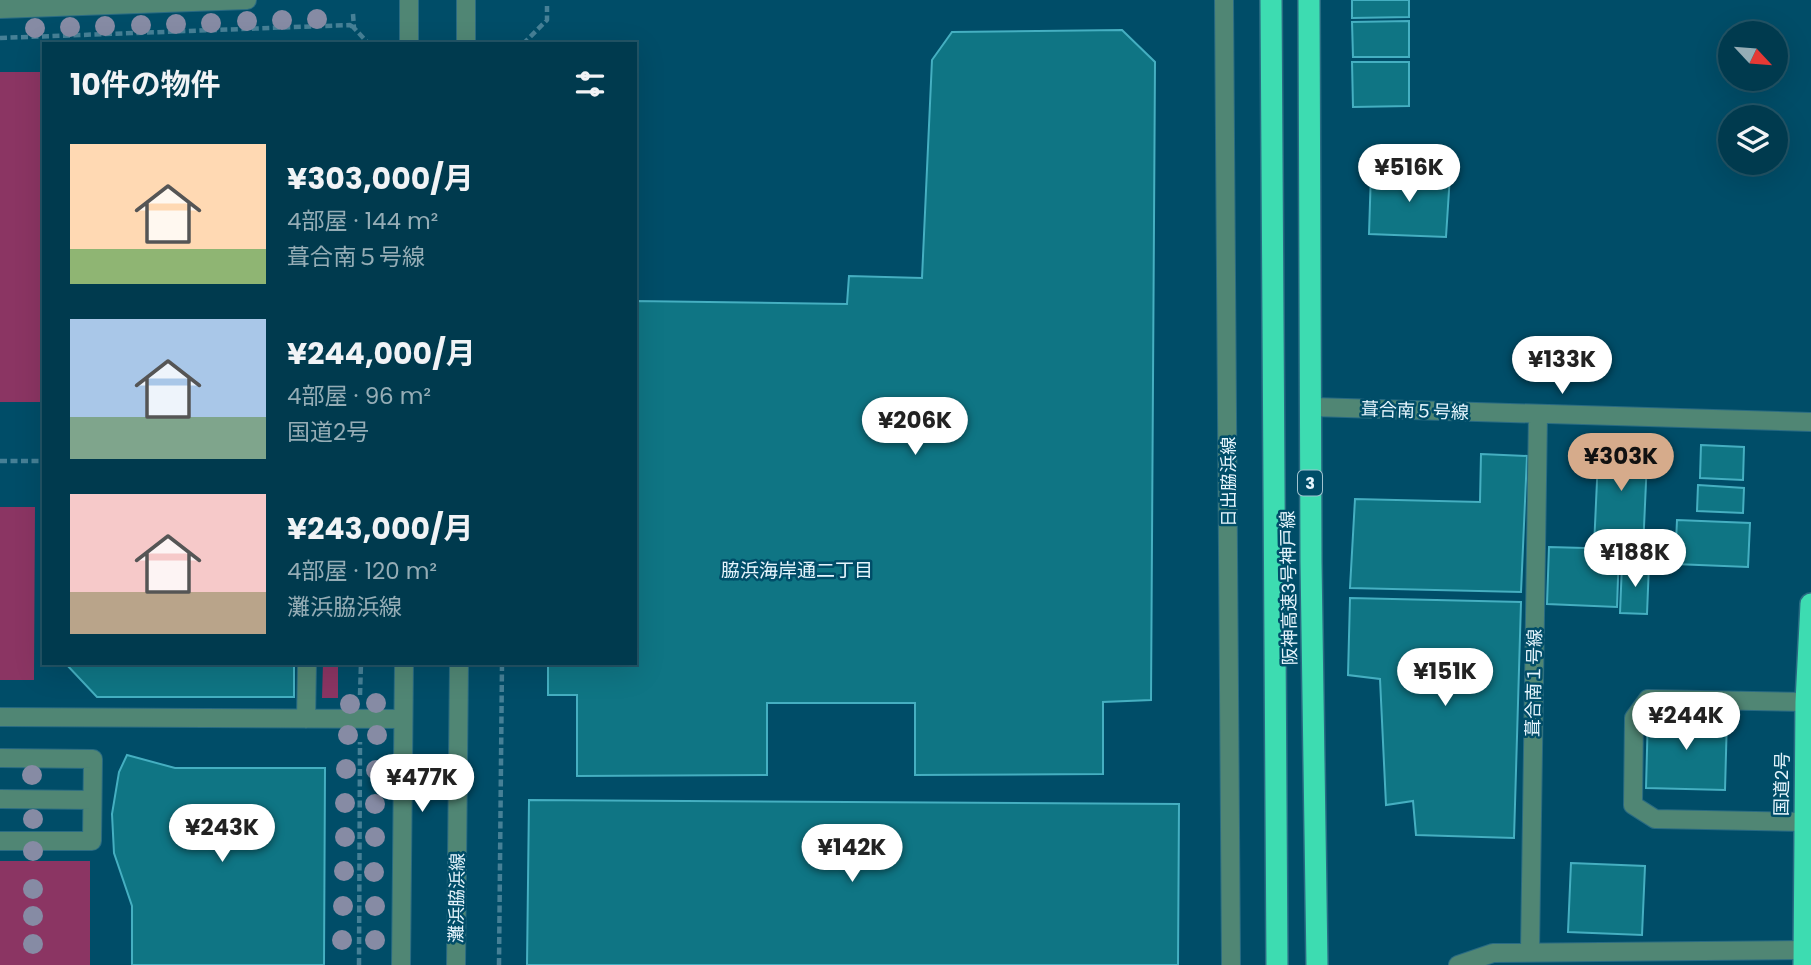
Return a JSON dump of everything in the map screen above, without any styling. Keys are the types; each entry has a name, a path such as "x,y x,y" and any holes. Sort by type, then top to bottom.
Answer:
{"highway":[{"name":"阪神高速3号神戸線","path":"1271,0 1277,965"},
{"name":"阪神高速3号神戸線","path":"1311,0 1311,562 1317,965"},
{"name":"国道2号","path":"1804,957 1806,702 1811,604"}],"street":[{"path":"0,9 247,0"},
{"path":"409,42 410,0"},
{"path":"466,0 466,42"},
{"name":"日出脇浜線","path":"1224,0 1231,965"},
{"path":"1311,0 1313,407 1320,959 1323,965"},
{"name":"葺合南５号線","path":"1313,407 1811,422"},
{"name":"葺合南１号線","path":"1538,415 1540,956"},
{"path":"306,719 307,665"},
{"path":"401,965 404,665"},
{"name":"灘浜脇浜線","path":"456,965 459,665"},
{"path":"1805,822 1654,819 1633,805 1634,718 1648,699 1806,702"},
{"path":"0,717 404,719"},
{"path":"0,758 93,758 92,841 0,841"},
{"path":"0,799 92,800"},
{"path":"1458,965 1493,953 1540,956 1804,957"}],"path":[{"path":"525,42 547,20 547,6"},
{"path":"353,14 354,28"},
{"path":"0,38 349,25 367,42"},
{"path":"0,461 42,461"},
{"path":"359,965 361,665"},
{"path":"499,965 502,665"}],"shaded area":[{"path":"0,72 42,72 42,402 0,402"},
{"path":"0,507 35,507 34,680 0,680"},
{"path":"323,665 338,665 338,698 322,698"},
{"path":"0,861 90,861 90,965 0,965"}],"building":[{"path":"1352,0 1409,0 1409,17 1352,18"},
{"path":"1409,21 1409,57 1353,57 1352,22"},
{"path":"1122,30 1155,62 1151,700 1103,702 1103,774 915,775 915,703 767,703 767,775 577,776 577,695 548,695 548,665 637,665 637,301 847,304 849,276 922,278 932,60 952,32"},
{"path":"1352,62 1409,62 1409,106 1353,107"},
{"path":"1371,172 1450,175 1446,237 1369,234"},
{"path":"1599,437 1648,438 1643,549 1594,547"},
{"path":"1701,445 1744,447 1743,480 1700,478"},
{"path":"1481,454 1527,456 1521,592 1350,588 1355,499 1480,502"},
{"path":"1698,485 1744,488 1743,513 1697,511"},
{"path":"1677,520 1750,523 1748,567 1675,564"},
{"path":"1549,547 1619,549 1617,607 1547,604"},
{"path":"1622,564 1649,564 1647,614 1620,613"},
{"path":"1350,598 1521,602 1514,838 1416,835 1413,801 1386,805 1380,679 1348,675"},
{"path":"67,665 294,665 294,697 97,697"},
{"path":"1648,714 1727,717 1725,790 1646,788"},
{"path":"127,755 175,768 325,768 324,965 132,965 132,906 114,853 112,814 119,772"},
{"path":"529,800 1179,804 1178,965 527,965"},
{"path":"1571,863 1645,866 1642,935 1568,932"}],"district":[{"name":"脇浜海岸通二丁目","path":"797,570"}]}
